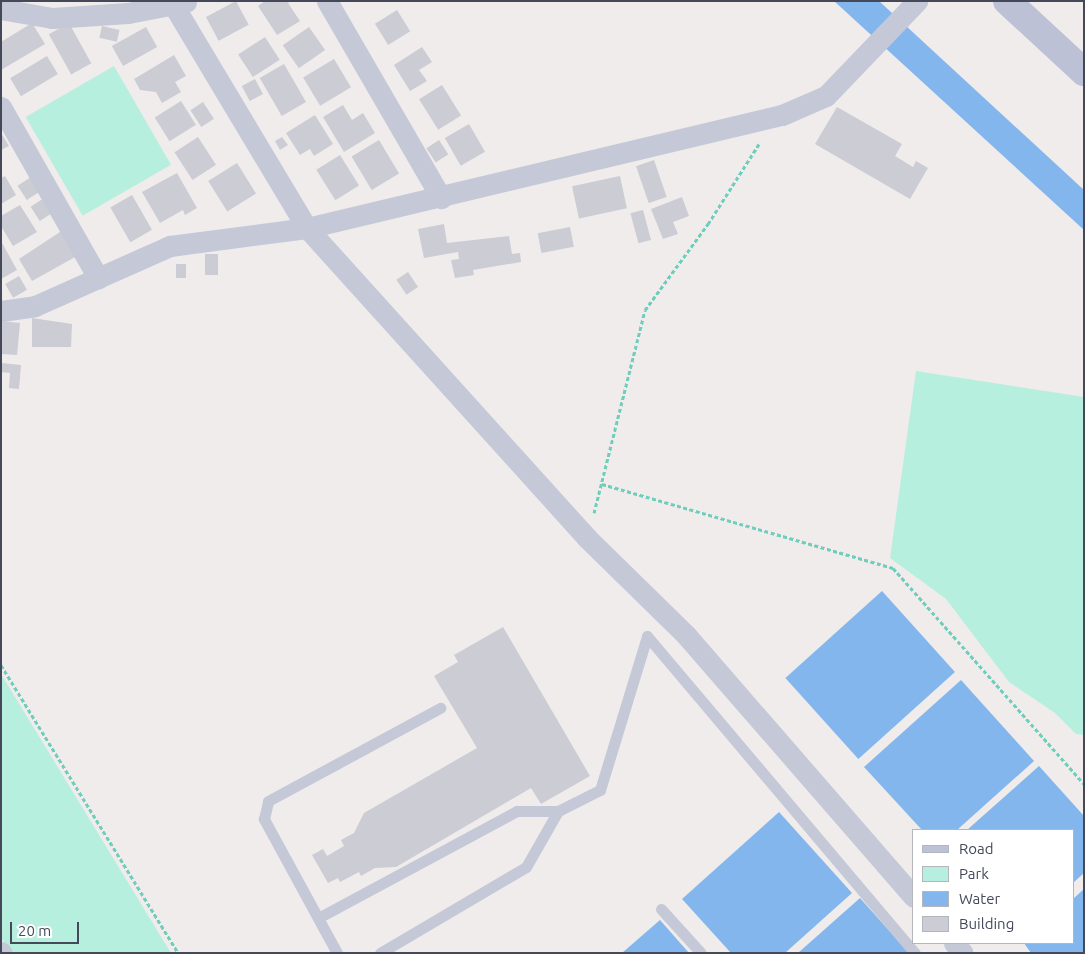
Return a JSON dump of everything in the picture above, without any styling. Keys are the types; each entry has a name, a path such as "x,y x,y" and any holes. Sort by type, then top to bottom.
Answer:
{"street":[{"path":"327,1 441,198"},
{"path":"1,311 35,306 170,246 307,228 441,198 782,116 826,96 917,1"},
{"path":"1007,1 1084,72"},
{"path":"1,8 52,18 177,3 307,228 587,538 686,635 912,895"},
{"path":"1,106 98,278"}],"lane":[{"path":"318,918 517,811 558,811 600,790 647,636 915,953"},
{"path":"337,953 264,819 268,801 440,708"},
{"path":"380,953 526,867 558,811"},
{"path":"661,908 701,953"}],"path":[{"path":"782,116 752,154 708,224 645,310 602,484 893,568 1084,784"},
{"path":"1,665 178,953"}],"green space":[{"path":"114,66 171,165 83,216 26,117"},
{"path":"916,371 1084,397 1084,735 1076,734 1055,713 1009,682 946,599 890,558"},
{"path":"1,674 171,953 10,953 1,937"}],"water":[{"path":"834,1 879,1 1084,190 1084,230"},
{"path":"882,591 955,672 858,759 785,678"},
{"path":"961,680 1034,761 958,829 921,829 864,767"},
{"path":"1039,766 1084,816 1084,873 1075,881 1075,829 968,829"},
{"path":"779,812 852,893 785,953 731,953 682,899"},
{"path":"1084,889 1084,953 1031,953 1025,944 1075,944 1075,897"},
{"path":"860,898 909,953 798,953"},
{"path":"660,920 689,953 622,953"}],"building":[{"path":"236,1 249,25 219,41 206,17"},
{"path":"265,1 291,1 288,3 300,21 277,35 258,6"},
{"path":"397,10 410,31 388,45 375,24"},
{"path":"32,23 45,44 1,70 1,42"},
{"path":"69,23 91,63 71,74 49,34"},
{"path":"102,26 120,30 117,42 99,38"},
{"path":"146,27 157,47 123,66 112,46"},
{"path":"309,27 325,50 299,68 283,45"},
{"path":"265,37 280,60 253,77 238,54"},
{"path":"422,47 432,62 419,70 427,81 410,91 394,65"},
{"path":"174,55 186,76 175,82 181,92 162,103 156,92 140,90 134,79"},
{"path":"47,56 58,74 21,96 10,78"},
{"path":"334,59 351,87 320,106 303,78"},
{"path":"284,64 306,102 282,116 260,78"},
{"path":"255,79 263,94 250,101 242,86"},
{"path":"442,85 461,116 438,130 419,99"},
{"path":"181,101 196,125 170,141 155,117"},
{"path":"203,102 214,119 201,127 190,110"},
{"path":"343,105 352,120 363,113 375,133 344,152 323,117"},
{"path":"837,107 902,144 895,156 913,167 916,161 928,168 910,199 815,144"},
{"path":"315,115 333,144 314,156 310,149 300,155 286,133"},
{"path":"469,124 485,152 461,166 445,138"},
{"path":"1,133 9,146 1,150"},
{"path":"198,137 216,165 192,180 175,152"},
{"path":"282,137 288,145 280,150 275,141"},
{"path":"379,140 399,173 372,190 352,156"},
{"path":"439,140 448,154 436,162 426,148"},
{"path":"340,155 359,186 335,200 316,170"},
{"path":"654,160 667,197 649,203 636,166"},
{"path":"237,163 256,194 227,212 208,181"},
{"path":"177,173 197,208 185,215 183,210 160,223 142,192"},
{"path":"5,176 16,195 1,204 1,178"},
{"path":"620,176 627,208 579,218 572,186"},
{"path":"31,177 40,191 27,200 18,186"},
{"path":"132,195 152,230 130,242 110,208"},
{"path":"682,197 689,216 673,222 678,234 663,239 651,209"},
{"path":"44,198 53,212 40,221 31,207"},
{"path":"20,205 37,232 13,246 1,226 1,216"},
{"path":"643,210 651,240 638,243 630,213"},
{"path":"444,224 447,243 509,236 512,254 520,253 521,262 473,270 474,275 455,278 451,260 459,259 458,252 424,258 418,229"},
{"path":"570,227 574,247 541,253 538,233"},
{"path":"63,230 77,256 32,281 19,259"},
{"path":"1,241 17,270 1,279"},
{"path":"205,254 218,254 218,275 205,275"},
{"path":"176,264 186,264 186,278 176,278"},
{"path":"408,272 418,287 406,295 396,280"},
{"path":"19,276 27,290 13,298 5,284"},
{"path":"32,318 72,324 71,347 32,347"},
{"path":"1,321 20,323 17,355 1,354"},
{"path":"1,363 21,365 19,389 9,388 10,373 1,372"},
{"path":"503,627 590,776 541,804 531,788 396,867 375,868 361,876 359,872 340,882 338,878 328,883 312,855 323,849 327,856 344,846 341,840 354,833 364,813 477,748 434,676 458,662 454,655"}]}
